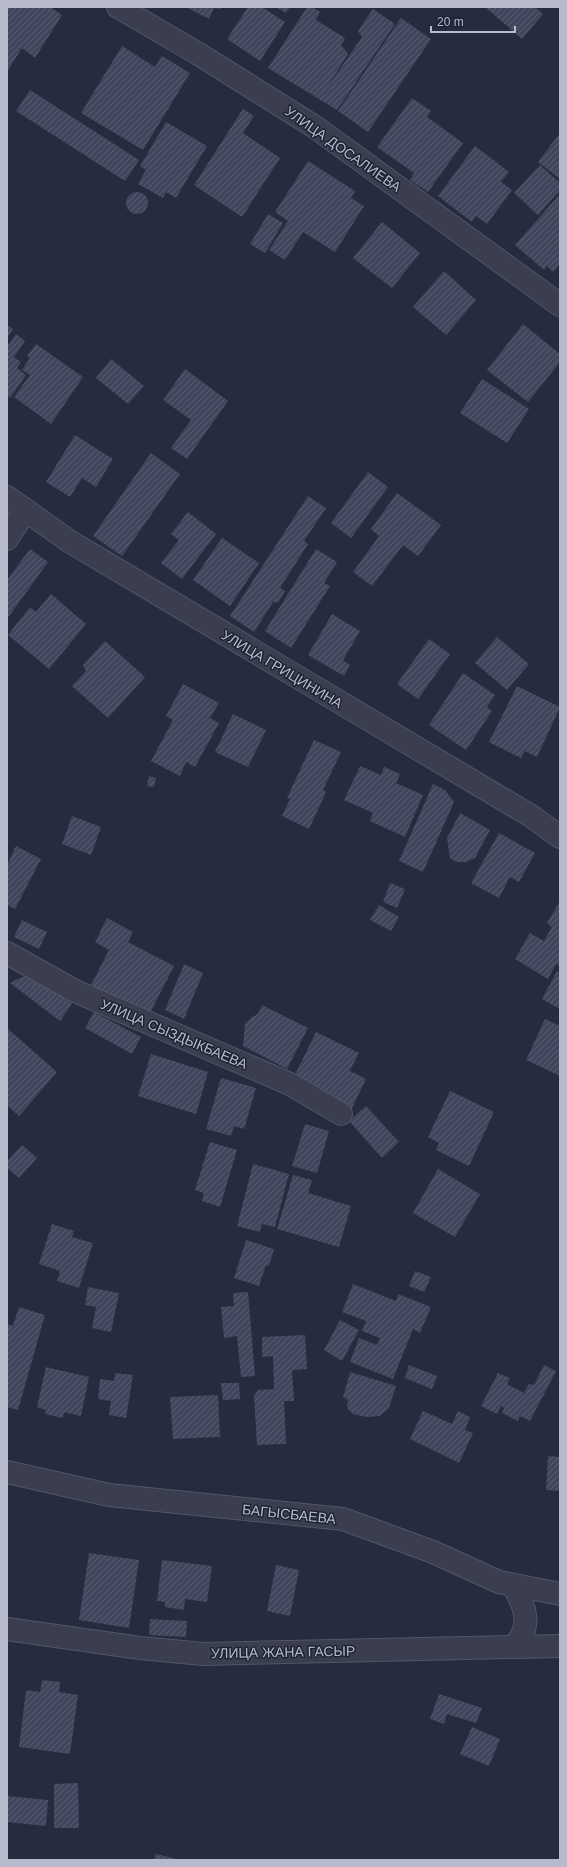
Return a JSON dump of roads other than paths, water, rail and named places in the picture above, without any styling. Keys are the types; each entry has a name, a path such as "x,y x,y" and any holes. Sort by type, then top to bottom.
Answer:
{"street":[{"name":"УЛИЦА ДОСАЛИЕВА","path":"118,7 197,53 315,127 560,305"},
{"name":"УЛИЦА ГРИЦИНИНА","path":"7,497 69,541 531,816 560,837"},
{"path":"7,539 26,510"},
{"name":"УЛИЦА СЫЗДЫКБАЕВА","path":"7,953 75,991 290,1084 341,1114"},
{"name":"БАГЫСБАЕВА","path":"7,1472 109,1495 343,1519 433,1552 499,1582 560,1594"},
{"path":"513,1585 525,1609 526,1623 521,1638 514,1646"},
{"name":"УЛИЦА ЖАНА ГАСЫР","path":"7,1630 140,1648 202,1654 560,1646"}]}
